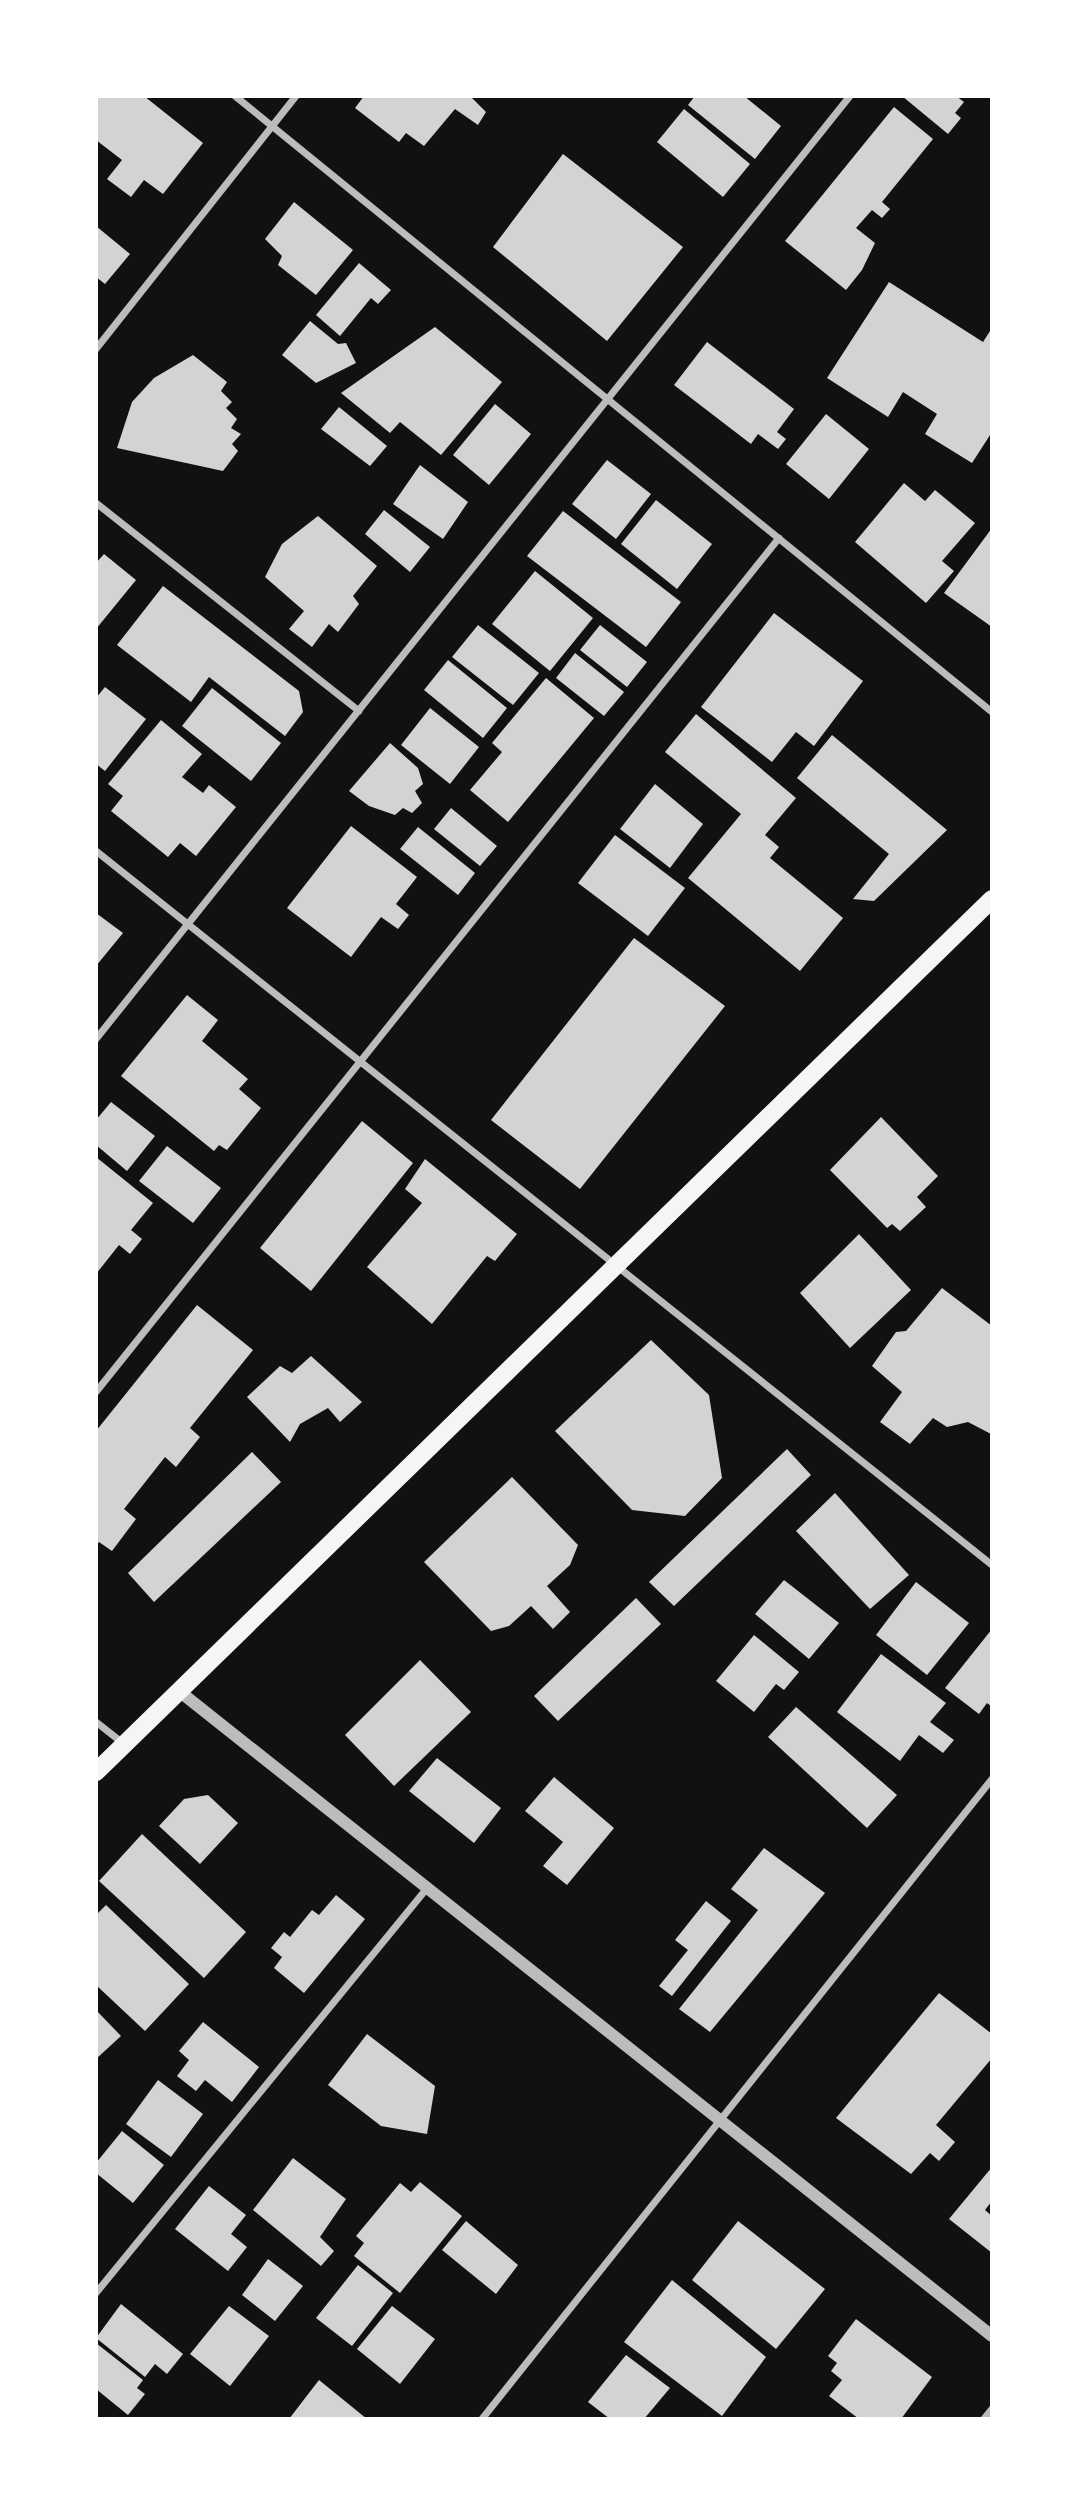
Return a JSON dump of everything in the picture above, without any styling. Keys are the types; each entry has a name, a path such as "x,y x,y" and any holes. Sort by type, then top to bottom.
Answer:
{"main road":[{"path":"96,1772 992,899"}],"street":[{"path":"234,96 992,712"},
{"path":"96,349 296,96"},
{"path":"96,1039 849,96"},
{"path":"96,503 359,711"},
{"path":"96,1392 779,538"},
{"path":"96,851 992,1566"},
{"path":"179,1691 992,2336"},
{"path":"96,1722 124,1744"},
{"path":"482,2419 992,1779"},
{"path":"96,2293 428,1887"},
{"path":"984,2419 992,2409"}],"building":[{"path":"96,96 144,96 203,143 163,194 144,180 131,197 107,179 122,160 96,140"},
{"path":"364,96 470,96 486,112 478,125 455,109 424,146 406,133 399,142 355,108"},
{"path":"695,96 744,96 781,126 755,159 688,105"},
{"path":"902,96 956,96 964,102 955,113 961,118 948,134"},
{"path":"894,107 933,139 882,202 890,209 882,218 872,210 856,228 875,243 862,270 846,290 785,241"},
{"path":"684,109 750,164 723,197 657,142"},
{"path":"563,154 683,247 607,341 493,247"},
{"path":"294,202 353,250 316,295 278,265 282,256 265,239"},
{"path":"96,226 130,254 105,284 96,277"},
{"path":"359,263 391,290 378,304 371,298 340,336 316,315"},
{"path":"889,282 983,342 992,328 992,432 972,463 925,434 937,414 903,392 888,417 827,378"},
{"path":"310,321 338,344 346,343 356,363 316,383 282,355"},
{"path":"435,327 502,382 441,455 400,422 390,433 341,393"},
{"path":"707,342 794,409 777,432 786,439 778,449 758,434 751,444 674,385"},
{"path":"193,355 227,382 221,391 232,402 226,408 237,419 231,428 241,434 232,444 238,451 223,471 117,448 132,402 154,378"},
{"path":"495,404 531,434 489,485 453,455"},
{"path":"339,407 387,446 370,466 321,429"},
{"path":"826,414 869,449 829,499 786,464"},
{"path":"607,460 651,494 616,539 572,504"},
{"path":"420,465 468,502 443,539 393,504"},
{"path":"904,483 925,501 935,490 975,523 942,561 954,571 926,603 855,542"},
{"path":"656,500 712,544 677,589 621,544"},
{"path":"384,510 430,547 410,572 365,534"},
{"path":"563,511 681,602 646,647 527,556"},
{"path":"318,516 377,566 353,596 359,604 338,632 329,624 312,647 289,629 304,611 265,577 282,544"},
{"path":"992,528 992,627 944,593"},
{"path":"104,554 136,580 96,629 96,563"},
{"path":"535,571 593,618 550,671 492,624"},
{"path":"163,586 299,691 303,712 285,736 209,677 191,702 117,645"},
{"path":"774,613 863,681 814,746 796,732 772,762 701,707"},
{"path":"478,625 539,673 513,705 452,657"},
{"path":"600,625 647,662 627,687 580,650"},
{"path":"575,653 624,692 604,716 556,678"},
{"path":"448,660 507,708 483,738 424,690"},
{"path":"546,678 594,718 508,822 470,790 502,752 492,743"},
{"path":"105,687 146,719 105,771 96,764 96,698"},
{"path":"212,688 281,743 251,781 182,726"},
{"path":"430,708 479,747 450,784 401,745"},
{"path":"696,714 796,798 765,835 779,847 770,858 843,918 800,971 688,878 741,814 665,752"},
{"path":"161,720 202,754 182,777 203,793 209,785 236,807 196,856 180,843 168,857 111,811 123,796 108,784"},
{"path":"832,735 947,830 874,901 853,899 889,854 797,778"},
{"path":"390,743 418,768 423,784 415,791 422,803 412,813 403,808 395,815 369,806 349,791"},
{"path":"655,784 703,824 670,868 620,829"},
{"path":"451,808 497,846 480,866 434,829"},
{"path":"351,826 417,877 396,904 409,915 398,929 381,917 351,957 287,908"},
{"path":"418,827 475,873 458,895 400,849"},
{"path":"615,835 685,888 648,936 578,883"},
{"path":"96,913 123,933 96,966"},
{"path":"634,938 725,1006 580,1189 491,1120"},
{"path":"187,995 218,1020 202,1041 248,1079 239,1089 261,1108 227,1150 219,1145 214,1151 121,1076"},
{"path":"111,1102 155,1136 127,1171 96,1145 96,1120"},
{"path":"881,1117 938,1176 917,1197 926,1207 900,1231 892,1224 887,1228 830,1170"},
{"path":"362,1121 413,1163 311,1291 260,1248"},
{"path":"167,1146 221,1188 193,1223 139,1181"},
{"path":"96,1157 153,1203 131,1230 142,1239 130,1254 119,1245 96,1274"},
{"path":"425,1159 517,1234 495,1261 487,1256 432,1324 367,1267 422,1203 405,1189"},
{"path":"859,1234 911,1290 850,1348 800,1293"},
{"path":"942,1288 992,1326 992,1432 991,1434 968,1422 947,1427 933,1418 910,1444 880,1422 902,1392 872,1366 896,1332 906,1331"},
{"path":"197,1305 253,1350 190,1428 200,1437 176,1467 165,1457 124,1509 136,1519 112,1551 99,1542 96,1546 96,1431"},
{"path":"651,1340 709,1395 722,1478 685,1516 632,1510 555,1431"},
{"path":"311,1356 362,1402 340,1422 328,1408 300,1424 290,1442 247,1397 280,1366 292,1373"},
{"path":"787,1449 811,1475 674,1606 649,1582"},
{"path":"252,1452 281,1482 154,1602 128,1573"},
{"path":"512,1477 578,1545 570,1565 547,1586 570,1612 553,1629 531,1606 509,1626 491,1631 424,1562"},
{"path":"835,1493 909,1575 870,1609 796,1531"},
{"path":"784,1580 839,1623 809,1659 755,1614"},
{"path":"916,1582 969,1623 927,1675 876,1635"},
{"path":"636,1598 661,1624 558,1721 534,1696"},
{"path":"992,1629 992,1707 987,1703 979,1714 945,1688"},
{"path":"754,1635 799,1672 784,1690 776,1684 754,1712 716,1681"},
{"path":"881,1654 946,1703 930,1722 954,1740 943,1753 919,1735 900,1761 837,1712"},
{"path":"420,1660 471,1712 394,1786 345,1735"},
{"path":"796,1707 897,1795 867,1828 768,1737"},
{"path":"437,1758 501,1808 474,1843 409,1791"},
{"path":"554,1777 614,1828 567,1885 543,1866 563,1842 525,1811"},
{"path":"208,1795 238,1823 200,1864 159,1826 184,1799"},
{"path":"142,1834 246,1932 204,1978 99,1881"},
{"path":"764,1848 825,1893 710,2032 679,2009 758,1910 731,1889"},
{"path":"336,1895 365,1919 304,1993 274,1968 282,1957 271,1948 284,1932 290,1937 312,1910 319,1915"},
{"path":"706,1901 731,1921 672,1996 659,1986 688,1950 675,1940"},
{"path":"106,1905 189,1984 145,2031 96,1985 96,1915"},
{"path":"939,1993 992,2034 992,2058 936,2125 955,2142 939,2161 930,2153 911,2174 836,2118"},
{"path":"96,2010 121,2036 96,2059"},
{"path":"203,2022 259,2067 232,2102 205,2080 196,2091 177,2076 189,2060 179,2051"},
{"path":"367,2034 435,2086 427,2134 381,2126 328,2085"},
{"path":"158,2080 203,2114 171,2157 126,2124"},
{"path":"122,2131 164,2165 133,2203 96,2173 96,2163"},
{"path":"293,2158 346,2199 320,2237 334,2251 321,2266 253,2210"},
{"path":"992,2167 992,2201 985,2210 992,2216 992,2253 949,2219"},
{"path":"420,2182 462,2216 400,2293 354,2256 364,2243 356,2236 400,2183 411,2192"},
{"path":"209,2186 246,2215 231,2234 247,2247 228,2271 175,2229"},
{"path":"466,2221 518,2265 496,2294 442,2250"},
{"path":"738,2221 825,2289 776,2349 692,2280"},
{"path":"268,2259 303,2286 275,2321 242,2295"},
{"path":"358,2265 393,2293 352,2346 316,2318"},
{"path":"672,2280 766,2357 722,2416 624,2342"},
{"path":"121,2304 183,2354 167,2374 155,2364 145,2377 96,2338"},
{"path":"229,2306 269,2336 230,2386 190,2354"},
{"path":"392,2306 435,2339 400,2384 357,2349"},
{"path":"856,2319 932,2377 901,2419 859,2419 829,2396 842,2380 831,2371 837,2363 828,2356"},
{"path":"96,2343 143,2380 137,2388 145,2394 128,2415 96,2389"},
{"path":"626,2355 670,2388 644,2419 610,2419 588,2402"},
{"path":"319,2380 367,2419 289,2419"}]}
